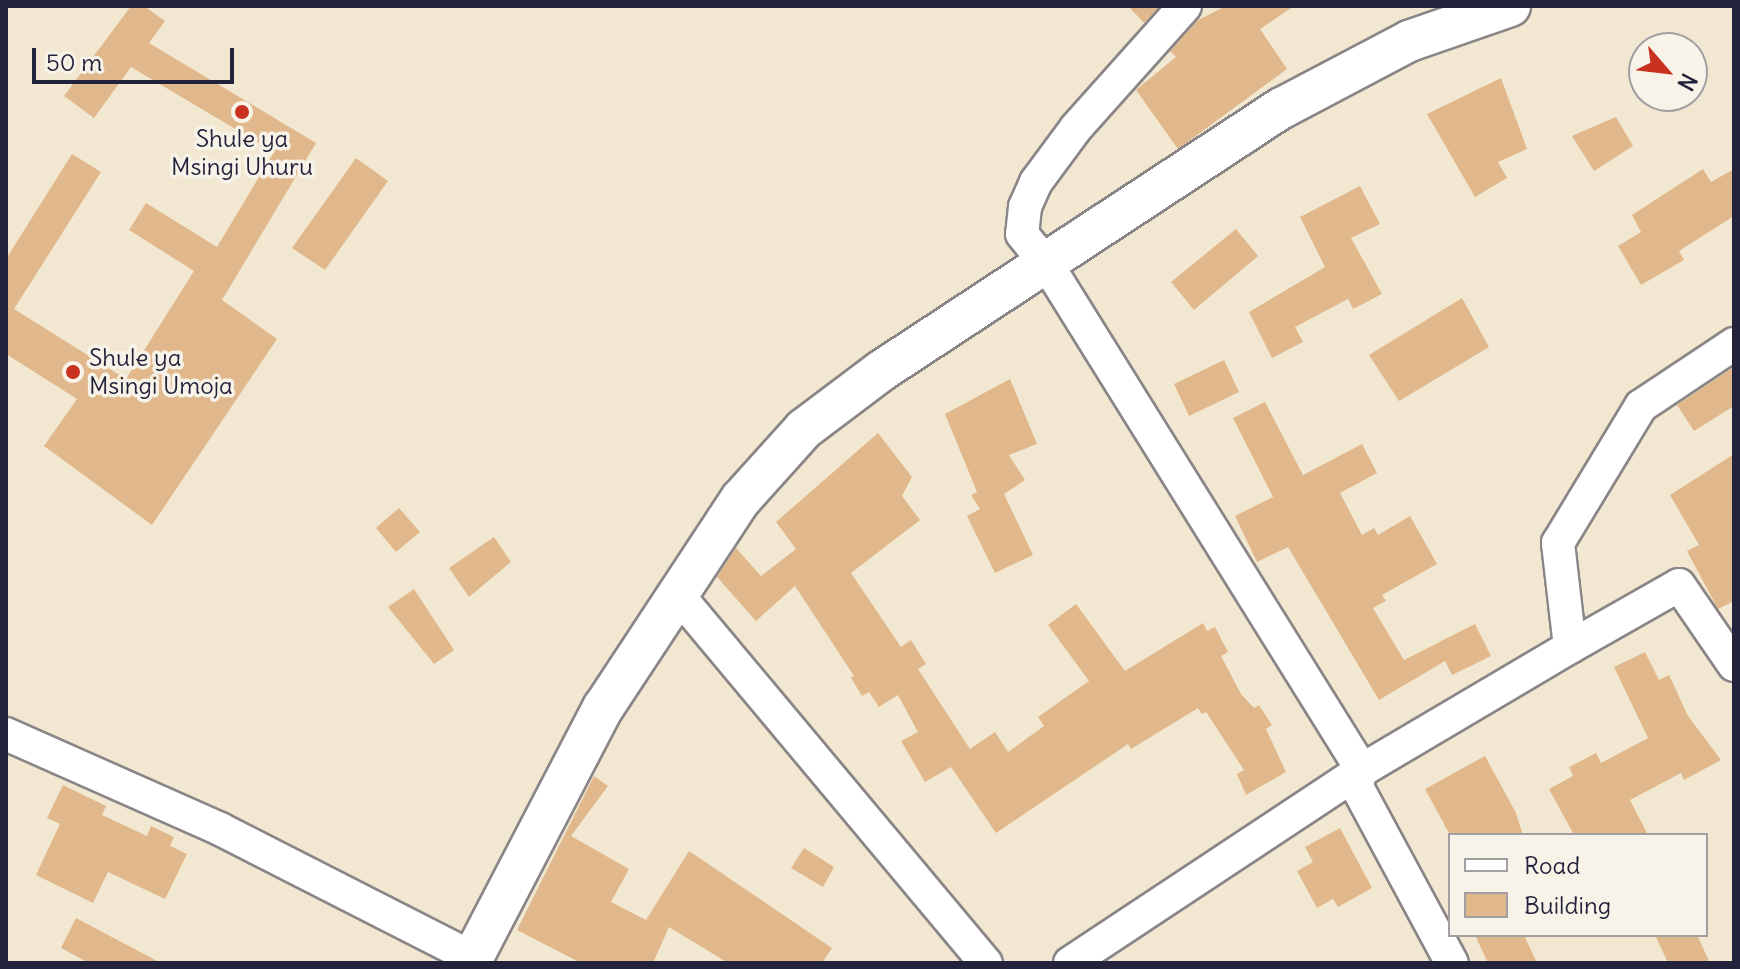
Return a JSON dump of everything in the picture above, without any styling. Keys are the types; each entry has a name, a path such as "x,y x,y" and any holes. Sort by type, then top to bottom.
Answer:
{"street":[{"path":"1185,6 1076,128 1036,182 1025,207 1022,234 1048,266 1362,770"},
{"path":"6,734 220,829 472,961 603,708 741,499 804,429 881,371 1048,266 1344,71 1409,41 1510,6"},
{"path":"1570,647 1558,543 1641,406 1734,344"},
{"path":"1070,963 1362,770 1679,585 1734,665"},
{"path":"678,595 986,963"},
{"path":"1362,770 1356,785 1452,963"}],"building":[{"path":"131,6 144,6 165,21 149,43 316,143 222,300 277,339 152,525 44,446 77,399 6,354 6,259 72,154 101,172 14,309 126,379 194,271 129,230 146,203 217,247 274,152 131,67 94,118 64,96"},
{"path":"1128,6 1160,6 1144,23"},
{"path":"1226,6 1294,6 1260,29 1287,69 1178,149 1136,90 1176,57 1170,51 1198,20"},
{"path":"1501,78 1527,149 1498,162 1507,178 1475,197 1427,114"},
{"path":"1616,117 1633,146 1594,171 1572,136"},
{"path":"356,158 388,181 325,270 292,248"},
{"path":"1703,169 1711,182 1734,169 1734,216 1679,251 1684,260 1641,285 1618,246 1641,232 1632,215"},
{"path":"1360,186 1380,224 1351,238 1382,294 1353,309 1348,299 1295,327 1303,342 1272,358 1249,312 1325,267 1300,217"},
{"path":"1236,229 1258,256 1194,310 1171,282"},
{"path":"1462,298 1489,347 1399,401 1369,355"},
{"path":"1224,360 1239,392 1189,416 1174,384"},
{"path":"1734,367 1734,406 1694,431 1677,405"},
{"path":"1010,379 1037,444 1009,455 1025,480 1004,494 1033,555 995,573 967,516 980,509 971,495 977,492 945,414"},
{"path":"1265,402 1303,475 1362,444 1377,473 1340,493 1362,535 1374,528 1378,535 1410,516 1437,564 1382,595 1386,601 1373,608 1404,660 1475,624 1491,656 1452,675 1445,661 1379,700 1288,547 1257,562 1235,516 1273,497 1233,418"},
{"path":"878,433 912,477 902,496 920,520 851,573 901,647 911,640 926,664 918,669 970,749 995,732 1008,752 1044,726 1038,717 1089,681 1048,625 1076,604 1125,671 1203,623 1207,631 1215,627 1228,652 1221,656 1241,694 1254,708 1259,705 1272,725 1266,729 1286,772 1246,795 1237,774 1244,770 1206,712 1202,714 1198,708 1131,749 1128,744 996,833 951,767 925,782 901,741 918,732 898,695 879,707 869,692 862,696 851,678 854,676 795,586 756,621 717,577 736,548 761,576 796,549 776,522"},
{"path":"1734,454 1734,601 1718,609 1687,551 1699,545 1670,495"},
{"path":"399,508 420,532 396,552 376,528"},
{"path":"494,537 511,562 469,597 449,568"},
{"path":"414,589 454,650 434,664 388,607"},
{"path":"1645,652 1659,680 1669,675 1688,716 1721,760 1684,780 1681,773 1630,800 1647,833 1573,833 1549,789 1573,776 1569,767 1596,753 1601,763 1648,738 1614,667"},
{"path":"1485,756 1516,813 1522,833 1449,833 1425,789"},
{"path":"594,776 608,786 571,836 629,869 611,902 646,920 689,851 832,948 822,963 728,963 669,927 653,963 581,963 517,930"},
{"path":"63,785 106,806 102,815 147,836 151,826 174,837 170,846 187,854 165,899 108,872 93,903 36,875 60,824 47,818"},
{"path":"1340,828 1372,888 1338,907 1333,899 1317,908 1297,871 1313,862 1305,847"},
{"path":"804,848 834,867 823,887 791,868"},
{"path":"76,918 161,963 89,963 61,948"},
{"path":"1476,937 1525,937 1537,963 1488,963"},
{"path":"1656,937 1698,937 1710,963 1668,963"}],"place":[{"name":"Shule ya Msingi Uhuru","path":"242,112"},
{"name":"Shule ya Msingi Umoja","path":"73,372"}]}
